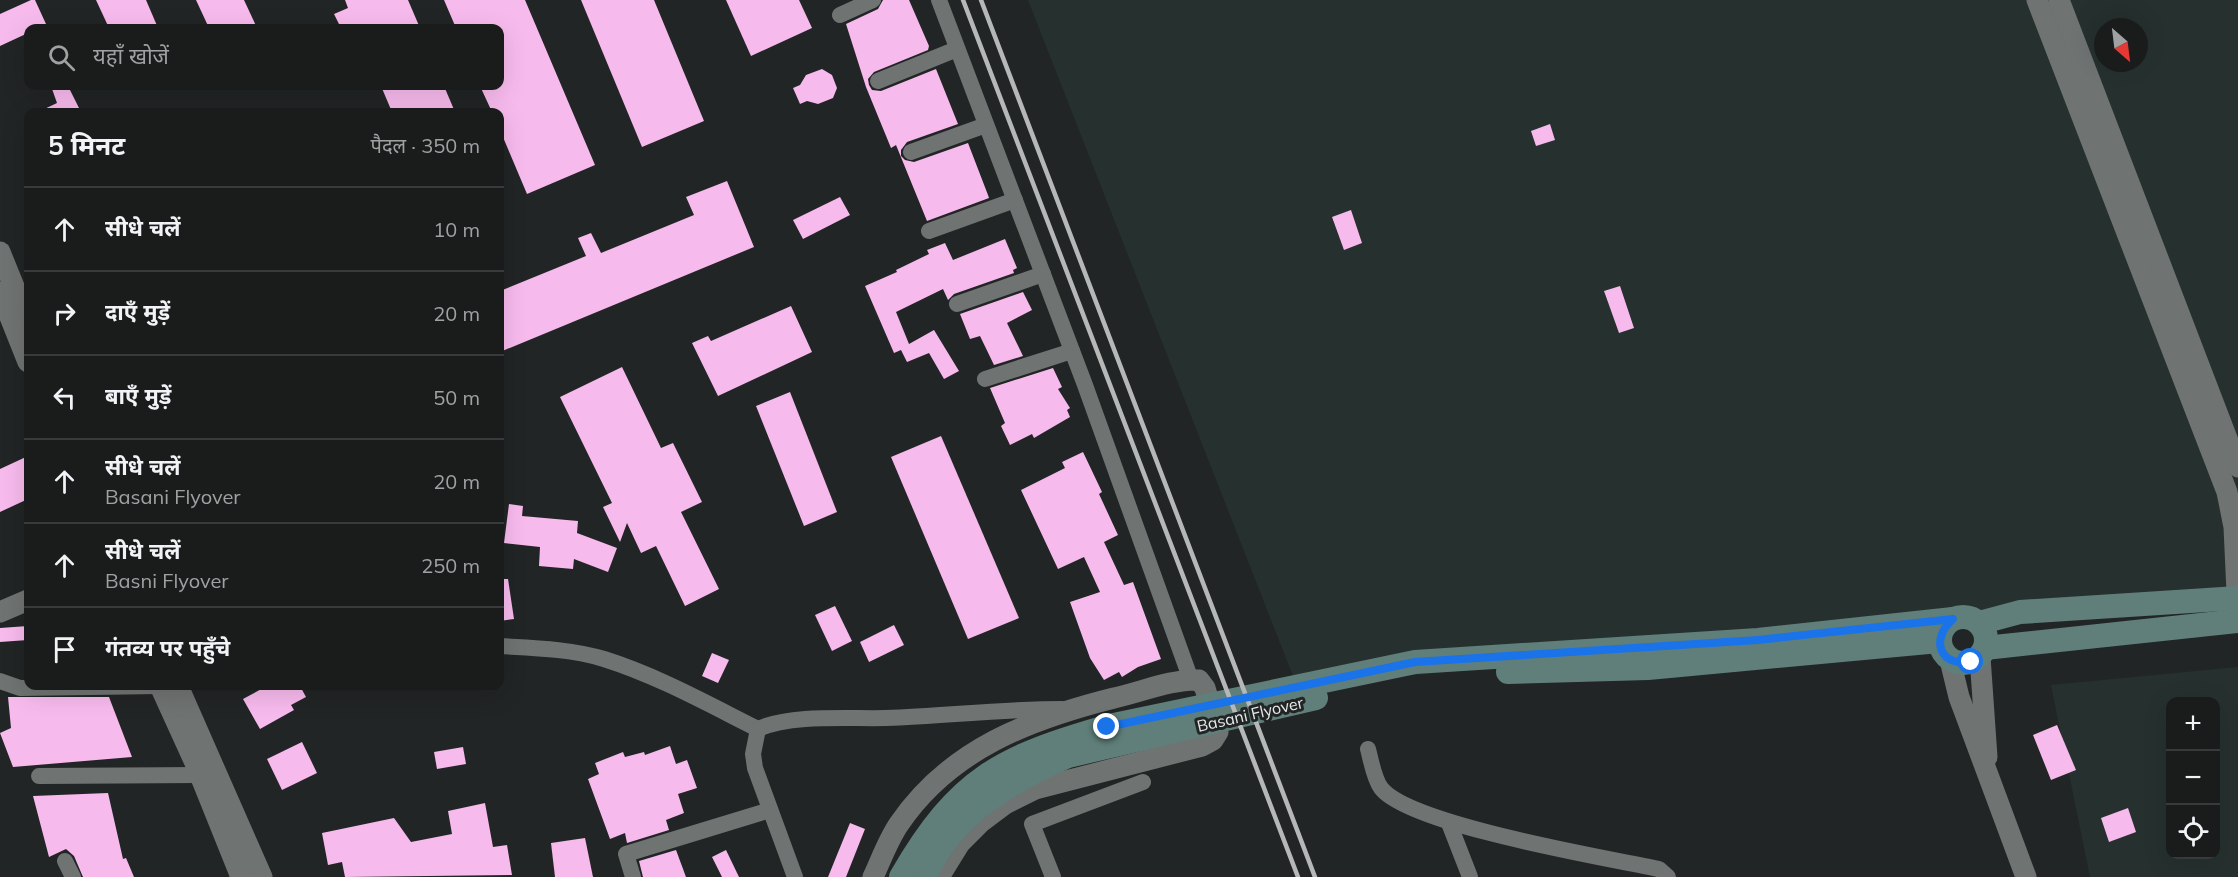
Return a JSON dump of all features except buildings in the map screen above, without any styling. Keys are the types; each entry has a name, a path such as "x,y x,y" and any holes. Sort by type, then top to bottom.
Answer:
{"main road":[{"path":"1979,623 2020,612 2238,598"},
{"path":"1945,651 1942,628 1953,619 1966,617 1979,623 1986,634 1983,652"},
{"name":"Basani Flyover","path":"925,877 958,825 978,807 1030,773 1068,756 1410,678 1450,674 1648,668 1764,649 1814,634 1953,619"},
{"path":"901,877 940,819 972,786 999,766 1066,737 1191,708 1415,662 1764,649 1945,651 1960,664 1971,662 1983,652 2238,621"}],"street":[{"path":"840,15 873,0"},
{"path":"939,0 1072,351 1191,680"},
{"path":"2037,0 2227,492 2234,527 2238,621"},
{"path":"2059,0 2238,467"},
{"path":"878,81 957,49"},
{"path":"911,152 986,125"},
{"path":"928,231 1015,200"},
{"path":"0,252 24,311"},
{"path":"957,304 1043,274"},
{"path":"2,304 24,353"},
{"path":"985,379 1072,351"},
{"path":"0,612 24,602"},
{"path":"504,646 546,648 603,658 683,691 758,729"},
{"path":"1945,651 1985,772 2026,877"},
{"path":"1983,652 1987,741 1985,772"},
{"path":"873,877 898,826 916,802 957,763 982,746 1021,726 1069,709 1191,680 1199,680 1205,688 1218,732 1213,740 1202,746 1035,789 1005,804 981,822 960,843 939,877"},
{"path":"0,681 24,688"},
{"path":"162,690 200,775 241,877"},
{"path":"180,690 262,877"},
{"path":"795,877 754,761 754,740 758,729 770,724 788,722 890,718 1002,709 1069,709"},
{"path":"1368,749 1380,788 1406,806 1449,823 1659,869 1668,877"},
{"path":"39,776 200,775"},
{"path":"1053,877 1032,824 1143,782"},
{"path":"633,877 626,854 770,810"},
{"path":"1449,823 1470,877"},
{"path":"65,861 73,877"}],"shaded area":[{"path":"1028,0 2238,0 2238,598 1297,686"},
{"path":"2238,667 2238,877 2090,877 2051,685"}],"railway":[{"path":"963,0 1298,877"},
{"path":"981,0 1315,877"}],"route":[{"path":"1107,727 1415,662 1758,640 1953,619 1942,628 1939,641 1942,652 1950,660 1960,664 1971,662"}]}
